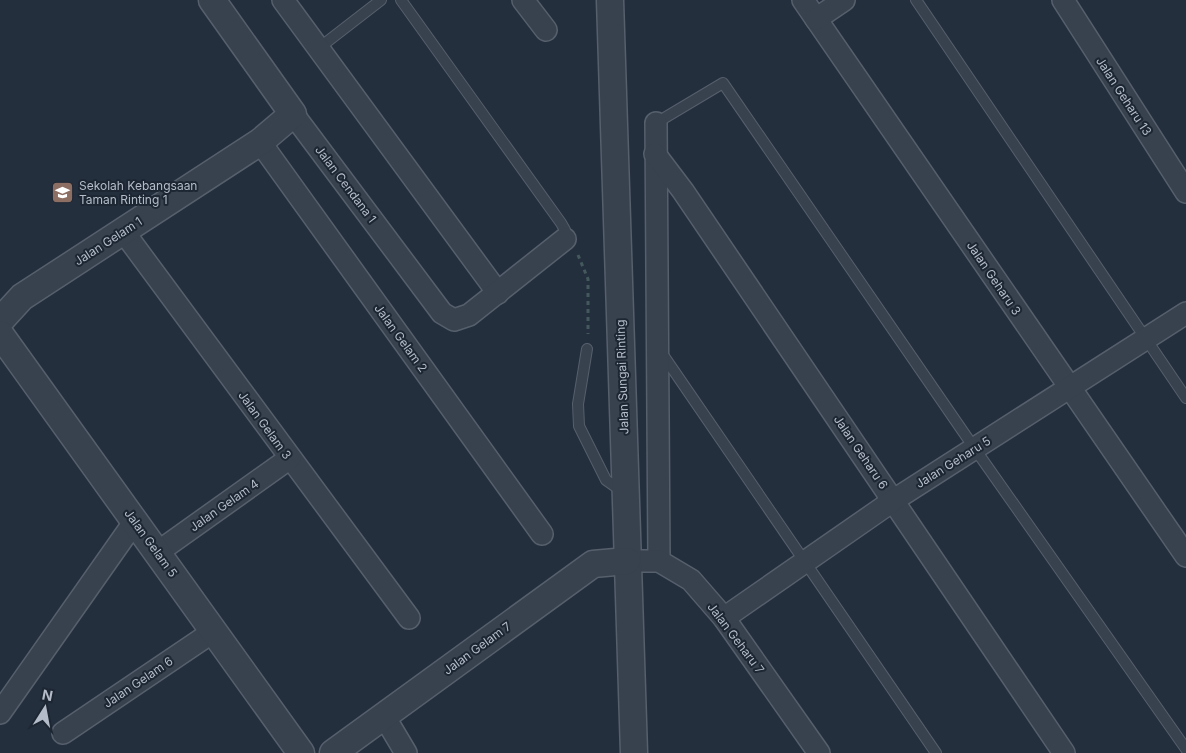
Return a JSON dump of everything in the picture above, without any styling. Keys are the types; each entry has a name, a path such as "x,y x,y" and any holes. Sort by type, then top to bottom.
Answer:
{"street":[{"name":"Jalan Cendana 1","path":"212,0 293,114 442,313 454,320 469,315 565,239"},
{"path":"283,0 498,293"},
{"path":"523,0 546,30"},
{"name":"Jalan Sungai Rinting","path":"610,0 634,753"},
{"name":"Jalan Geharu 3","path":"803,0 1186,556"},
{"path":"816,19 844,0"},
{"name":"Jalan Geharu 13","path":"1063,0 1186,192"},
{"name":"Jalan Gelam 1","path":"0,320 22,297 260,142 293,114"},
{"path":"656,123 656,345 659,561"},
{"name":"Jalan Gelam 2","path":"260,142 542,534"},
{"name":"Jalan Geharu 6","path":"655,154 688,199 894,500 1064,753"},
{"name":"Jalan Gelam 3","path":"123,231 409,618"},
{"name":"Jalan Geharu 5","path":"724,618 894,500 1186,313"},
{"name":"Jalan Gelam 5","path":"0,334 301,753"},
{"name":"Jalan Gelam 4","path":"158,552 290,458"},
{"path":"0,714 135,521"},
{"name":"Jalan Geharu 7","path":"627,560 659,561 690,580 724,618 819,753"},
{"name":"Jalan Gelam 7","path":"333,753 593,564 627,560"},
{"name":"Jalan Gelam 6","path":"63,733 214,631"},
{"path":"384,716 406,753"}],"lane":[{"path":"318,48 381,0"},
{"path":"400,0 561,223 565,230 565,239"},
{"path":"916,0 1186,398"},
{"path":"656,123 723,83 1186,749"},
{"path":"656,345 936,753"},
{"path":"588,349 578,404 579,426 606,480 625,493"}],"path":[{"path":"565,239 580,257 588,279 590,311 588,349"}],"place":[{"name":"Sekolah Kebangsaan Taman Rinting 1","path":"63,192"}]}
